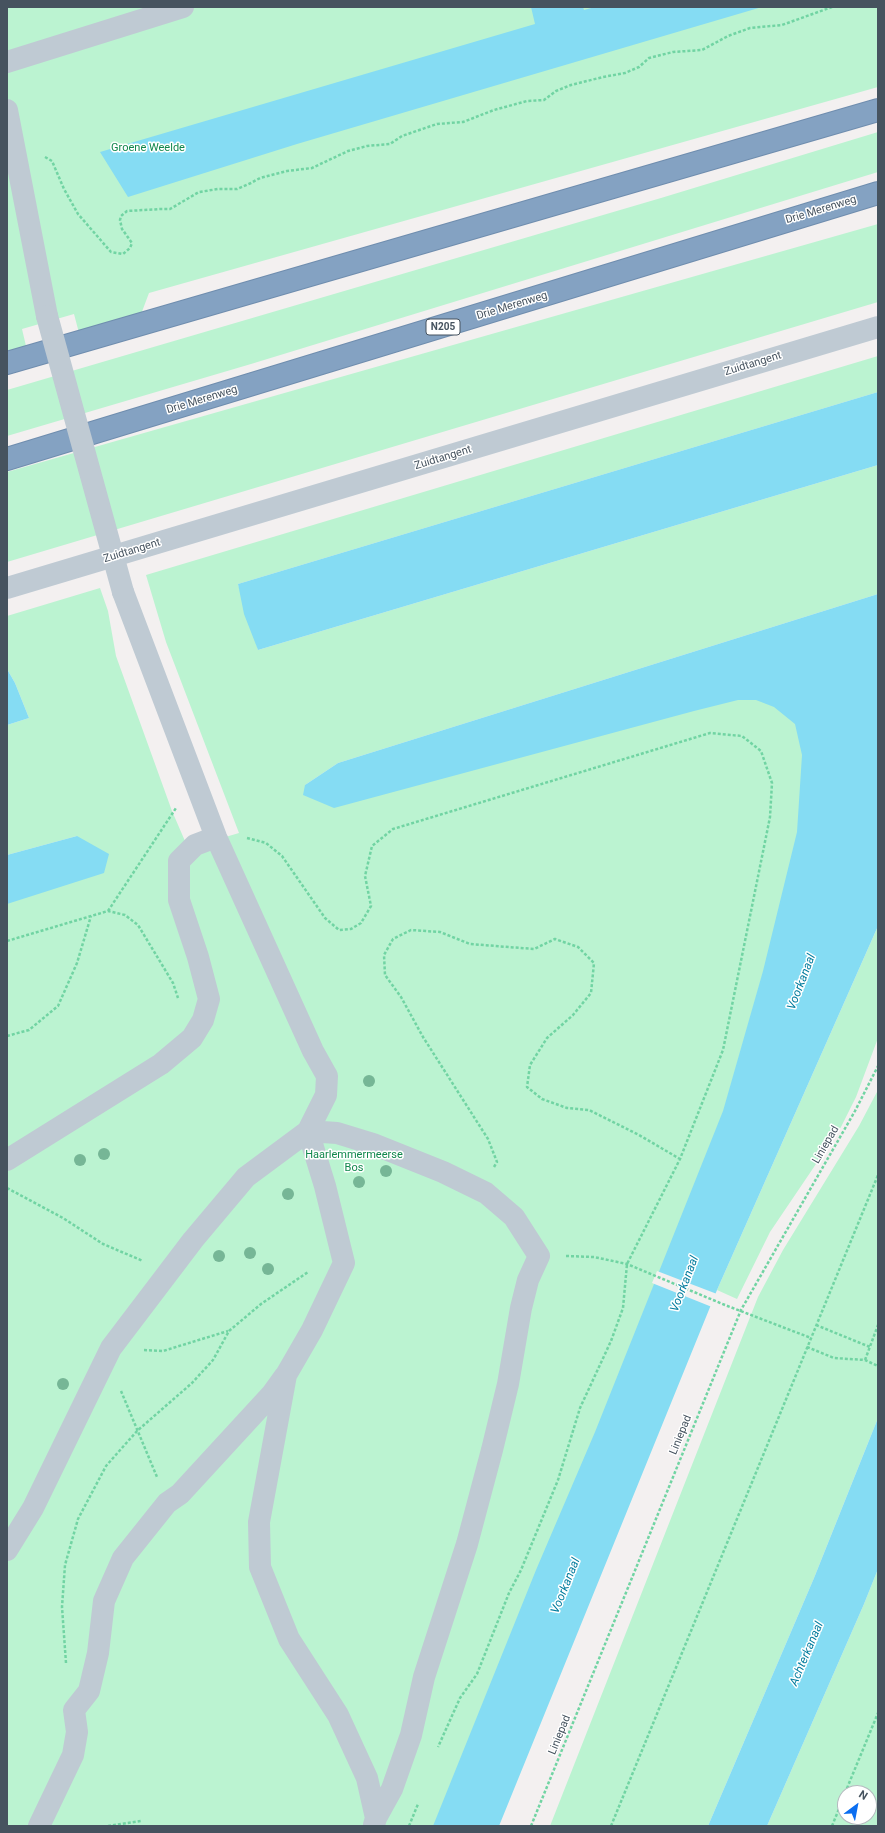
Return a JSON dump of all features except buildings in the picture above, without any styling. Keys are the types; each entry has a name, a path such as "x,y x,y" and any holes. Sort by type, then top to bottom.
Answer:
{"highway":[{"path":"7,363 878,110"},
{"name":"Drie Merenweg","path":"7,459 878,193"}],"street":[{"path":"7,62 183,7"},
{"path":"7,110 47,316 123,592 216,837 313,1051 327,1076 326,1095 308,1131 246,1177 170,1270 112,1348 33,1508 7,1550"},
{"name":"Zuidtangent","path":"7,588 878,327"},
{"path":"7,1160 160,1064 192,1038 202,1020 209,1000 198,957 179,900 179,861 195,845 216,837"},
{"path":"308,1131 337,1133 373,1144 444,1172 486,1193 514,1217 539,1256 528,1280 521,1308 508,1384 467,1544 424,1676 411,1735 392,1789 375,1822"},
{"path":"39,1826 73,1755 77,1732 74,1710 90,1690 98,1653 104,1601 123,1558 167,1503 180,1494 272,1394 286,1375 312,1330 344,1262 325,1186 308,1131"},
{"path":"286,1375 259,1522 260,1568 289,1640 338,1715 367,1778 375,1822"}],"path":[{"path":"13,140 52,161 64,189 78,214 111,252 123,254 130,248 132,243 122,229 120,220 121,216 126,211 161,208 170,209 199,192 218,189 237,189 251,184 260,178 287,171 312,168 348,151 367,146 390,144 402,136 437,124 463,122 489,112 527,101 544,100 556,91 571,85 625,73 639,67 649,58 673,52 702,50 728,36 750,28 782,25 832,7"},
{"path":"216,837 248,838 266,843 282,856 325,918 339,930 351,929 361,923 372,906 365,876 372,846 393,829 710,734 742,736 761,751 772,783 770,817 723,1050 680,1159 627,1264 623,1308 611,1341 580,1408 558,1480 521,1570 509,1593 477,1674 460,1698 436,1754"},
{"path":"108,911 194,780"},
{"path":"7,941 108,911 125,915 138,925 173,983 192,1038"},
{"path":"7,1036 29,1030 58,1006 77,963 90,916"},
{"path":"475,1188 486,1180 497,1162 488,1139 423,1037 401,997 385,974 384,955 393,939 411,930 440,932 470,944 534,949 555,939 578,947 594,963 591,993 573,1015 547,1038 530,1065 527,1087 542,1099 567,1108 589,1110 639,1135 680,1159"},
{"name":"Liniepad","path":"532,1826 741,1310 855,1111 878,1066"},
{"path":"611,1826 878,1175"},
{"path":"7,1188 63,1218 103,1244 170,1270"},
{"path":"74,1710 69,1699 64,1642 62,1607 65,1565 78,1519 106,1466 138,1431 192,1383 213,1360 229,1331 261,1304 305,1274 339,1244"},
{"path":"539,1256 594,1257 627,1264 647,1274 811,1338"},
{"path":"816,1325 870,1346"},
{"path":"865,1360 878,1325"},
{"path":"112,1348 163,1351 229,1331"},
{"path":"807,1347 834,1358 865,1360 878,1366"},
{"path":"103,1368 116,1380 167,1503"},
{"path":"849,1785 878,1713"},
{"path":"410,1826 420,1797"},
{"path":"832,1826 837,1814"},
{"path":"108,1826 141,1821"}],"green space":[{"name":"Groene Weelde","path":"7,7 878,7 878,87 149,293 140,317 79,333 74,314 22,329 26,346 7,351"},
{"path":"878,132 878,172 251,364 7,436 7,390 661,198"},
{"path":"878,224 878,302 7,562 7,472"},
{"name":"Haarlemmermeerse Bos","path":"878,356 878,392 238,584 258,650 878,465 878,594 338,763 305,785 826,658 800,968 452,1826 7,1826 7,904 77,836 7,855 7,725 29,718 15,683 7,669 7,616 100,588 108,611 116,656 172,811 188,848 239,833 166,642 146,575"},
{"path":"878,926 878,1038 856,1097 841,1127 770,1232 737,1299 717,1290"},
{"path":"878,1090 878,1418 814,1578 708,1826 550,1826 758,1297 783,1250 859,1126"},
{"path":"878,1569 878,1826 767,1826 864,1604"}],"water":[{"path":"531,7 583,7 584,10 595,7 762,7 297,144 128,197 100,152 535,24"},
{"path":"878,392 878,465 258,650 244,614 238,584"},
{"name":"Voorkanaal","path":"878,594 878,926 717,1290 499,1826 433,1826 536,1570 595,1432 723,1111 763,971 797,832 802,755 795,724 774,707 756,700 738,700 334,808 303,795 305,785 338,763"},
{"path":"7,669 15,683 29,718 7,725"},
{"path":"77,836 109,854 104,873 7,904 7,855"},
{"name":"Achterkanaal","path":"878,1418 878,1569 864,1604 767,1826 708,1826 814,1578"}],"pier":[{"path":"657,1271 717,1294 712,1307 652,1283"}]}
